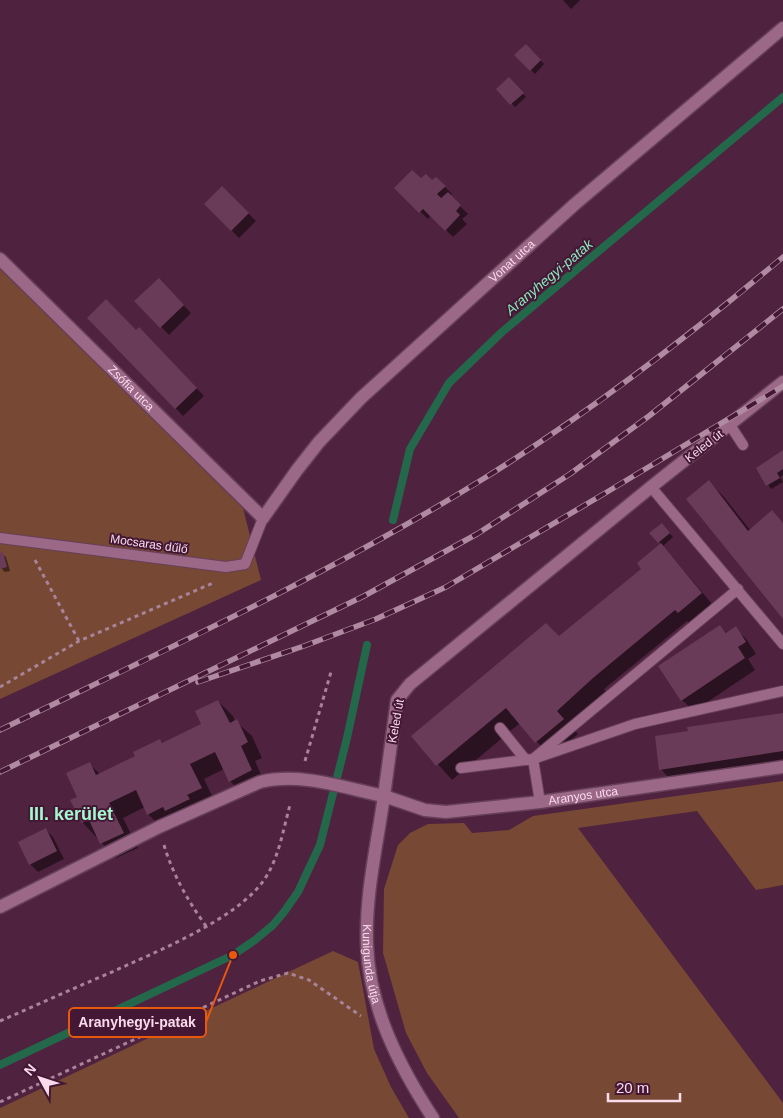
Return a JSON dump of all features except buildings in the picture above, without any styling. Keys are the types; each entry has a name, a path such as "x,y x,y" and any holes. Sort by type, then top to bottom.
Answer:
{"street":[{"name":"Vonat utca","path":"263,518 319,442 361,398 574,204 783,28"},
{"name":"Zsófia utca","path":"0,259 263,518"},
{"name":"Keled út","path":"384,796 397,700 401,694 424,672 650,487 783,382"},
{"name":"Aranyos utca","path":"384,796 425,810 446,812 540,802 783,768"},
{"path":"0,907 159,827 249,785 277,778 302,779 384,796"},
{"name":"Kunigunda útja","path":"384,796 370,888 368,959 374,995 385,1029 407,1073 433,1118"}],"lane":[{"path":"730,425 743,445"},
{"path":"650,487 783,644"},
{"path":"245,564 263,518"},
{"name":"Mocsaras dűlő","path":"0,538 226,567 245,564"},
{"path":"529,759 738,589"},
{"path":"461,768 529,759 635,724 783,690"},
{"path":"500,728 529,759 540,802"}],"path":[{"path":"22,540 42,572 79,641"},
{"path":"0,687 79,641 229,576 245,564"},
{"path":"302,779 331,672"},
{"path":"0,1021 166,947 206,926 240,904 264,880 275,860 290,805"},
{"path":"159,827 168,858 177,879 191,906 206,926"},
{"path":"0,1102 260,981 288,973 310,980 372,1025 385,1029"}],"shaded area":[{"path":"0,251 71,326 240,496 261,580 0,699"},
{"path":"783,781 783,885 756,890 697,811 578,828 783,1103 783,1118 459,1118 427,1073 406,1033 383,953 384,889 398,845 410,833 428,824 464,823 472,833 509,830 533,816"},
{"path":"333,951 358,962 374,1049 391,1087 409,1118 0,1118 0,1108"}],"waterway":[{"name":"Aranyhegyi-patak","path":"393,520 410,449 449,383 502,332 783,97"},
{"name":"Aranyhegyi-patak","path":"0,1065 233,955 273,925 298,892 320,845 347,738 367,645"}],"railway":[{"path":"0,730 305,580 365,548 483,479 561,428 637,373 783,257"},
{"path":"0,772 364,596 477,534 570,474 649,416 783,309"},
{"path":"198,682 376,619 446,587 783,386"}],"place":[{"name":"Aranyhegyi-patak","path":"233,955"}],"district":[{"name":"III. kerület","path":"71,814"}]}
